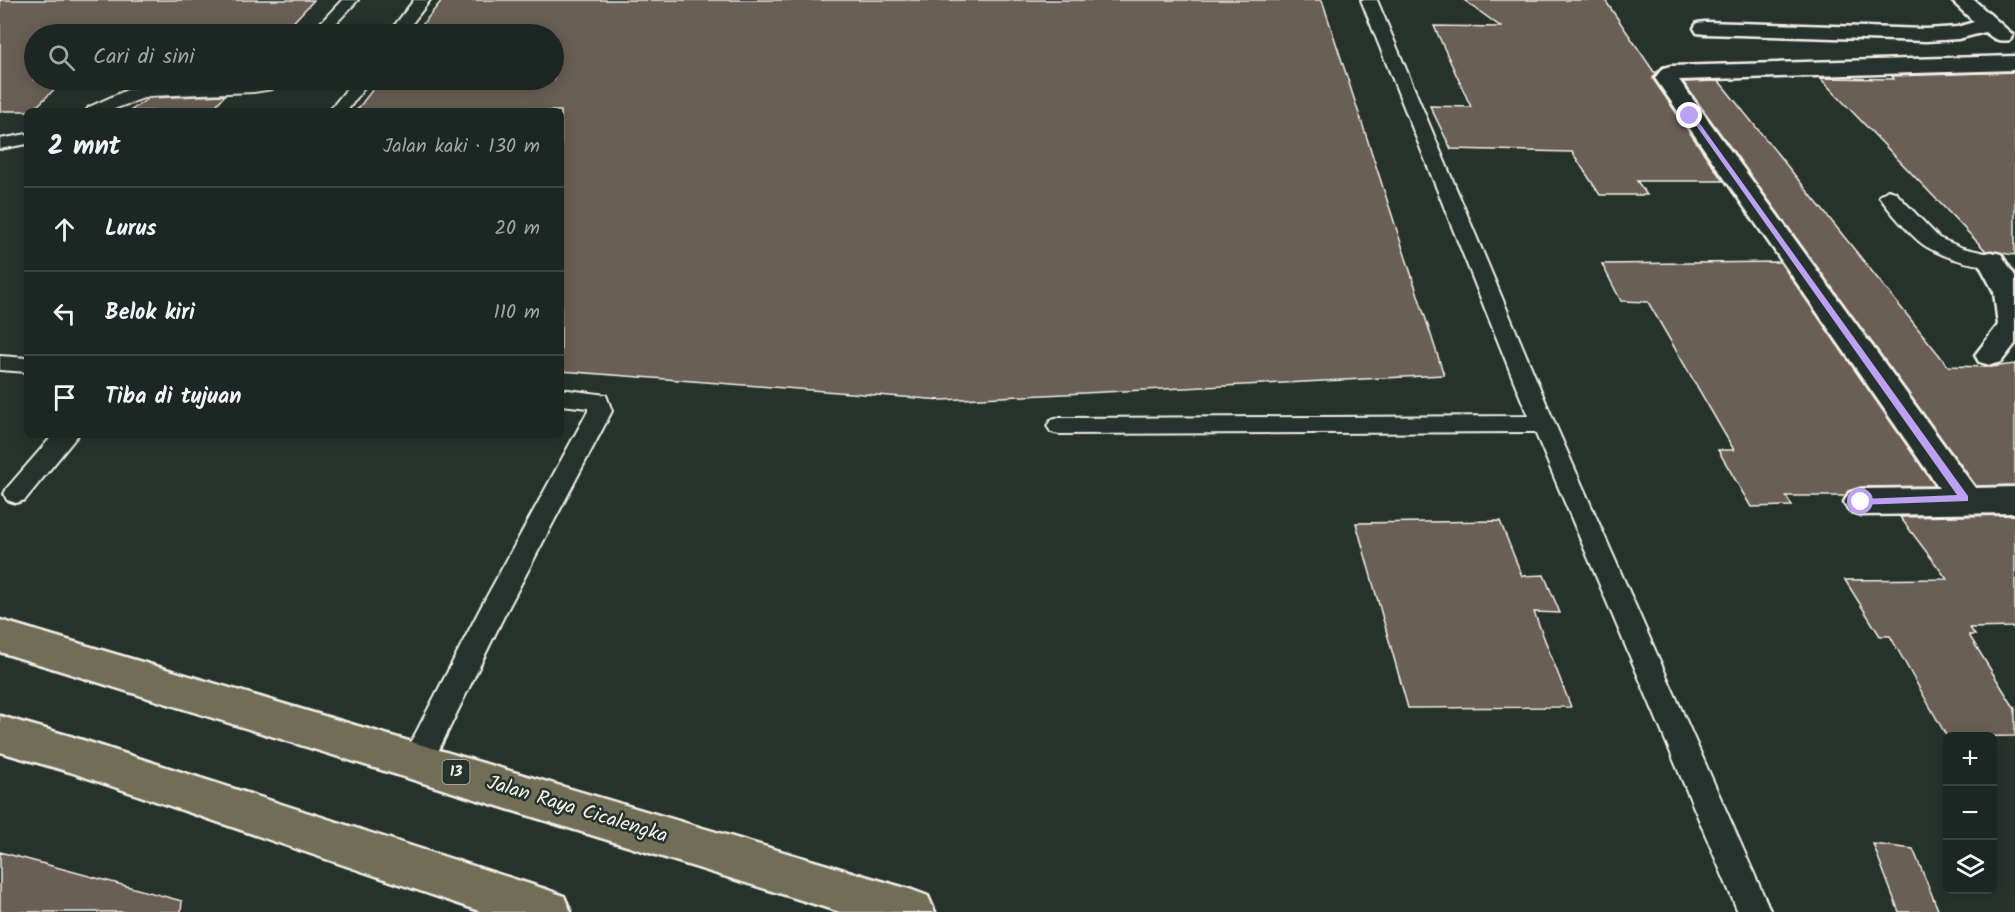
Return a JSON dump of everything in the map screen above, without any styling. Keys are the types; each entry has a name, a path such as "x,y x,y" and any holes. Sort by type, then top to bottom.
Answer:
{"highway":[{"name":"Jalan Raya Cicalengka","path":"0,636 418,760 912,912"},
{"path":"0,734 70,754 548,912"}],"street":[{"path":"1961,0 2015,46"},
{"path":"1705,28 1926,35 1958,33 1989,24"},
{"path":"1965,499 1666,78 1671,73 2015,63"},
{"path":"1990,355 2013,327 2013,302 2006,281 2003,260"},
{"path":"1861,502 2015,500"}],"lane":[{"path":"327,24 350,0"},
{"path":"404,24 422,0"},
{"path":"1369,0 1543,424 1755,912"},
{"path":"102,108 133,94 172,90"},
{"path":"340,108 354,90"},
{"path":"0,144 24,140"},
{"path":"1888,196 1932,242 1957,253 2003,260"},
{"path":"0,363 24,365"},
{"path":"418,760 491,615 600,411 598,401 564,397"},
{"path":"1059,426 1543,424"},
{"path":"16,494 63,438"}],"building":[{"path":"0,0 314,0 291,24 24,24 24,90 54,90 35,108 24,108 24,111 0,111"},
{"path":"442,0 1322,0 1444,375 942,400 564,371 564,108 358,108 372,90 564,90 564,24 423,24"},
{"path":"1464,0 1605,0 1654,72 1657,72 1653,79 1723,181 1637,181 1647,195 1600,195 1572,152 1451,149 1430,106 1471,107 1434,26 1501,27"},
{"path":"2015,72 2015,255 1986,251 1820,78 1894,79 1892,76"},
{"path":"1719,81 1948,366 1991,367 2015,364 2015,485 1976,486 1683,82"},
{"path":"225,95 214,108 134,108 149,98"},
{"path":"1780,262 1935,486 1861,487 1848,491 1845,496 1786,496 1792,506 1751,507 1718,450 1734,450 1648,302 1621,301 1602,264"},
{"path":"2015,515 2015,627 1970,628 1975,635 1969,635 2015,709 2015,736 1997,736 1997,732 1944,732 1890,636 1880,636 1845,580 1947,579 1900,517"},
{"path":"1500,521 1522,576 1544,575 1560,613 1534,612 1571,707 1408,708 1356,523"},
{"path":"1873,844 1913,849 1939,912 1899,912"},
{"path":"0,852 182,901 181,912 0,912"}],"route":[{"path":"1690,116 1965,499 1861,502"}]}
